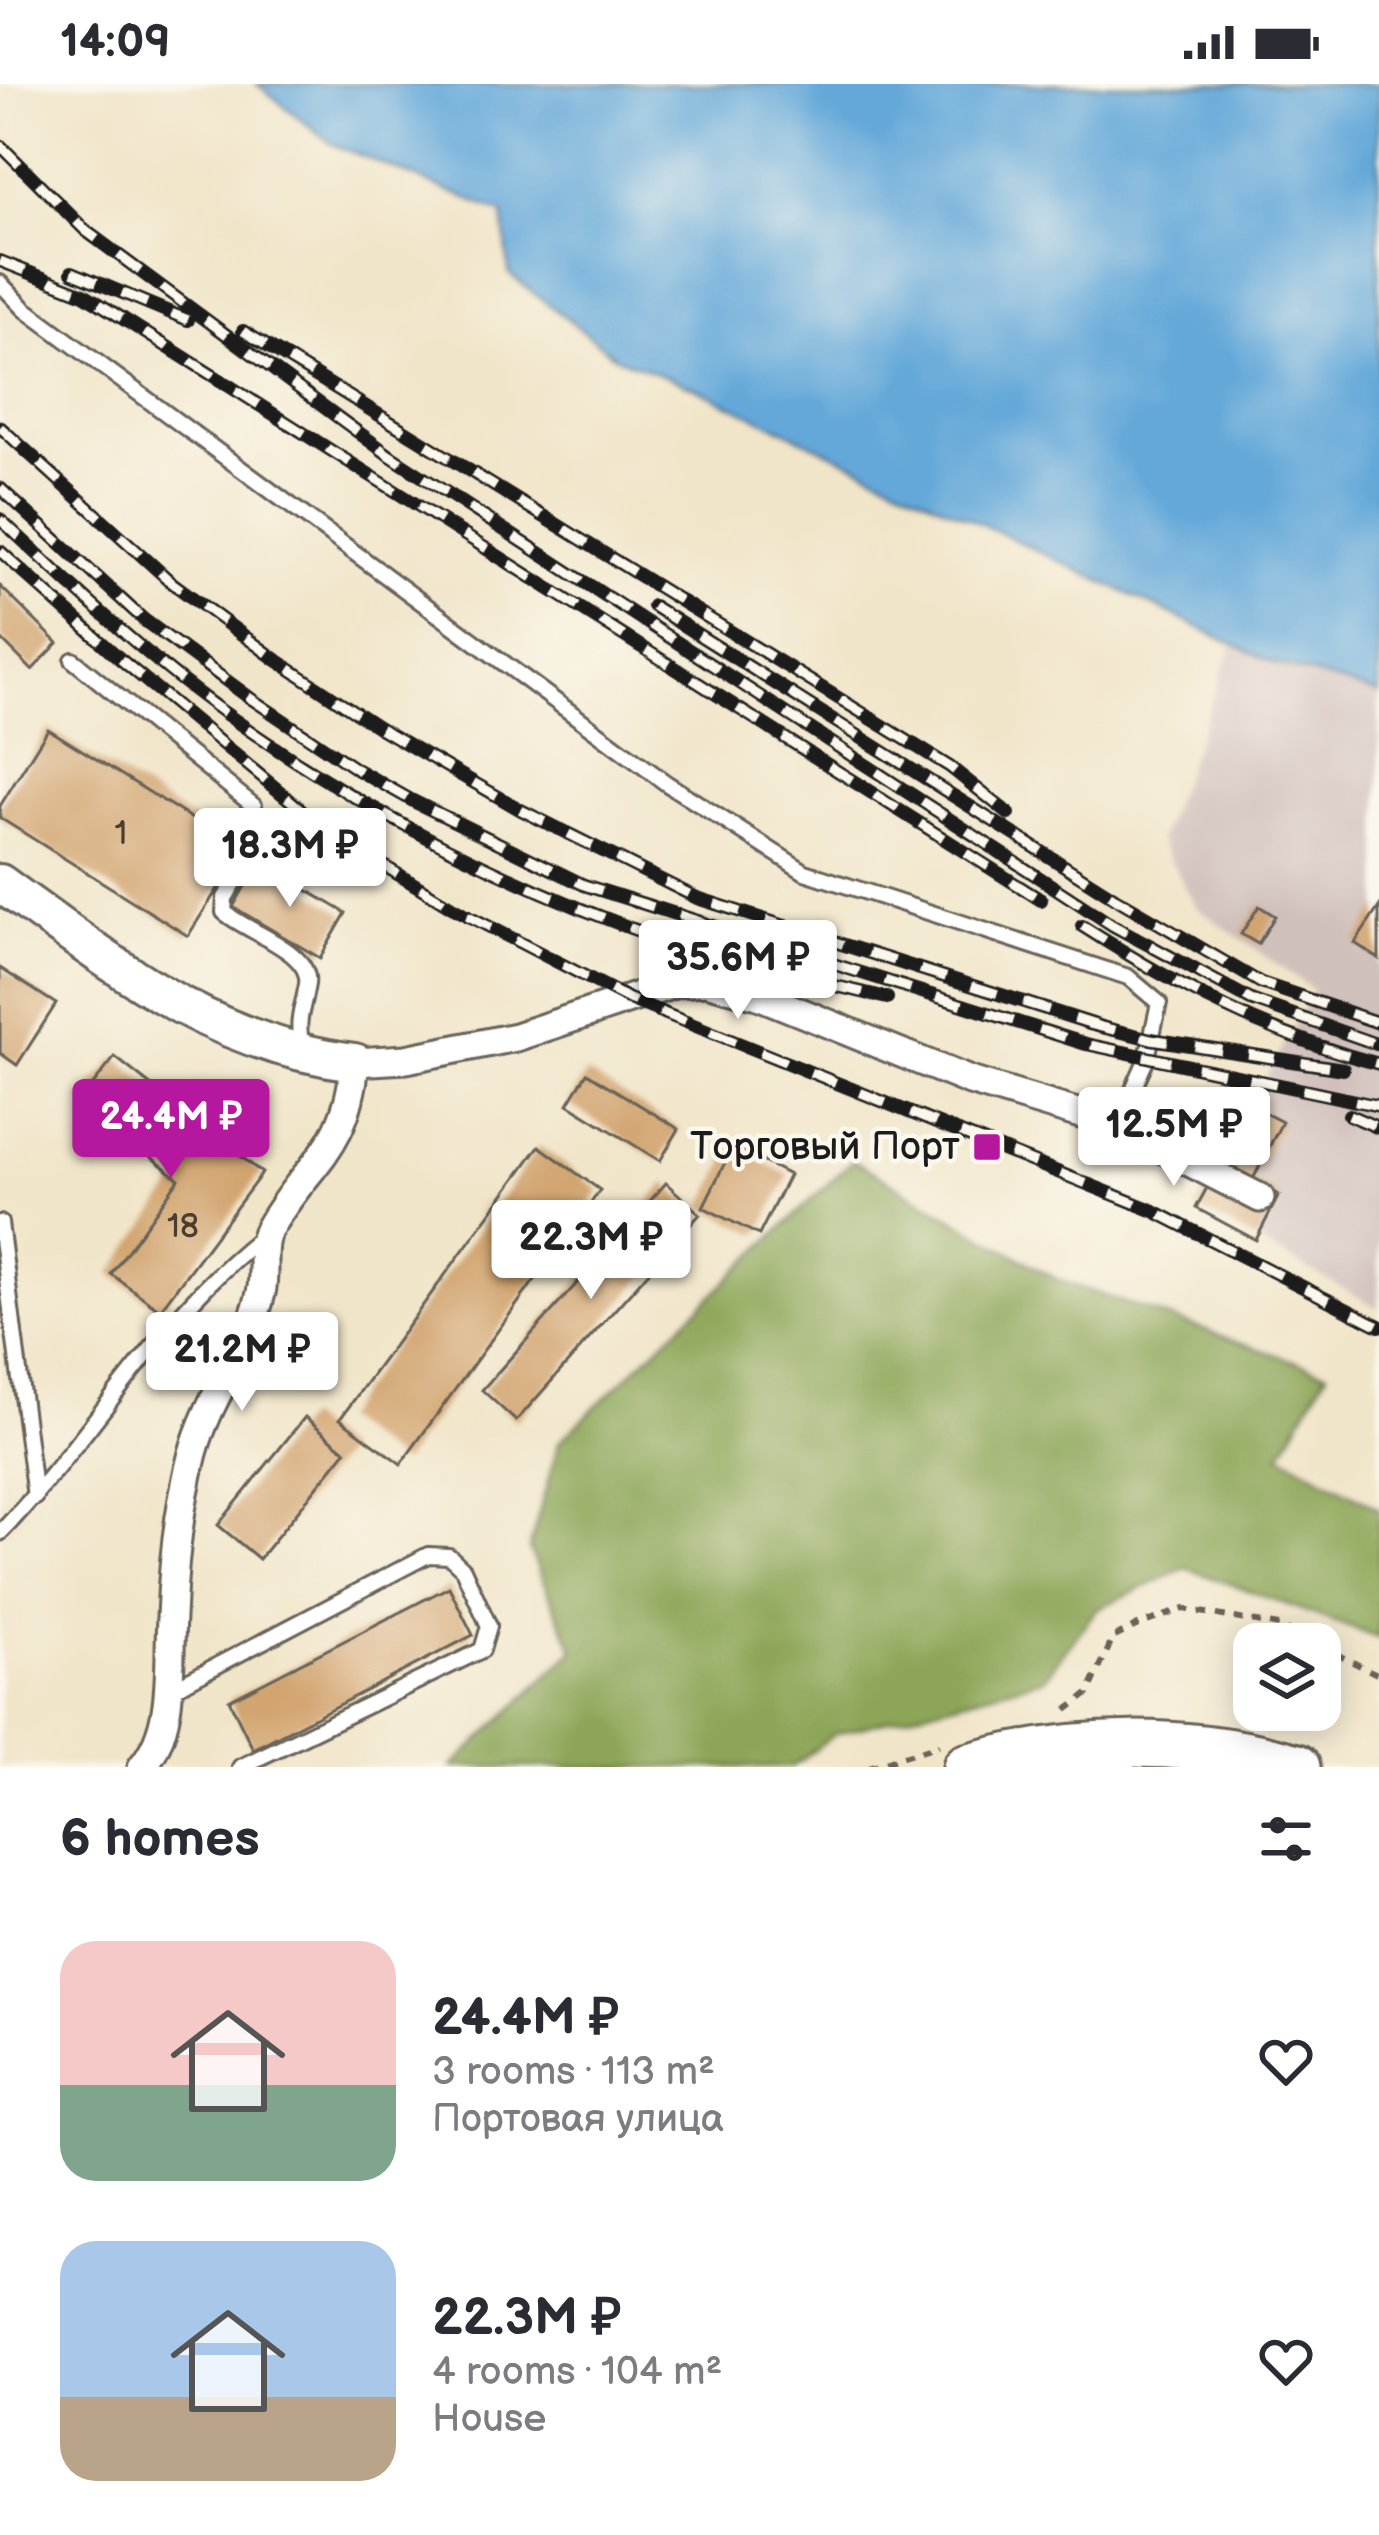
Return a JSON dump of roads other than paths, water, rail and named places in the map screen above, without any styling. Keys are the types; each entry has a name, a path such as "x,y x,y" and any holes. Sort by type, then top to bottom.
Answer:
{"main road":[{"path":"962,1753 1139,1744 1208,1749 1298,1767"}],"street":[{"path":"0,883 130,976 194,1014 252,1040 304,1056 355,1062 406,1059 516,1037 677,983 706,981 758,995 970,1081 1117,1125 1260,1198"},
{"path":"142,1767 152,1755 170,1690 176,1544 193,1453 207,1413 254,1318 262,1287 265,1233 330,1148 346,1115 355,1062"}],"lane":[{"path":"0,283 25,309 647,770 805,872 1128,977 1159,1004 1147,1058 1117,1125"},
{"path":"73,660 254,806 259,842 225,898 224,913 296,956 304,966 308,979 297,1023 304,1056"},
{"path":"0,1223 35,1497"},
{"path":"0,1533 35,1497 217,1272 265,1233"},
{"path":"170,1690 428,1555 449,1556 463,1569 489,1626 482,1650 240,1767"}],"water":[{"path":"257,84 1379,84 1379,694 1276,664 693,387 618,358 509,274 503,213 332,144"}],"railway":[{"path":"0,145 86,231 389,455 1112,925 1251,1000 1379,1045"},
{"path":"0,261 84,294 1041,900"},
{"path":"72,272 188,320"},
{"path":"243,331 950,767 1009,814"},
{"path":"0,427 171,582 278,661 378,727 521,810 697,898 1102,1027"},
{"path":"0,488 144,620 250,698 413,801 584,885 1086,1044 1379,1106"},
{"path":"0,519 114,624 205,698 393,819 503,875 617,923 754,967 887,998"},
{"path":"0,551 119,658 327,831 455,909 629,999 1154,1211 1379,1326"},
{"path":"653,606 1115,898 1261,983 1379,1023"},
{"path":"1082,926 1225,1007 1300,1039 1379,1064"},
{"path":"1089,1024 1151,1039 1343,1069"},
{"path":"1349,1115 1379,1128"}],"place":[{"name":"Торговый Порт","path":"987,1147"}]}
